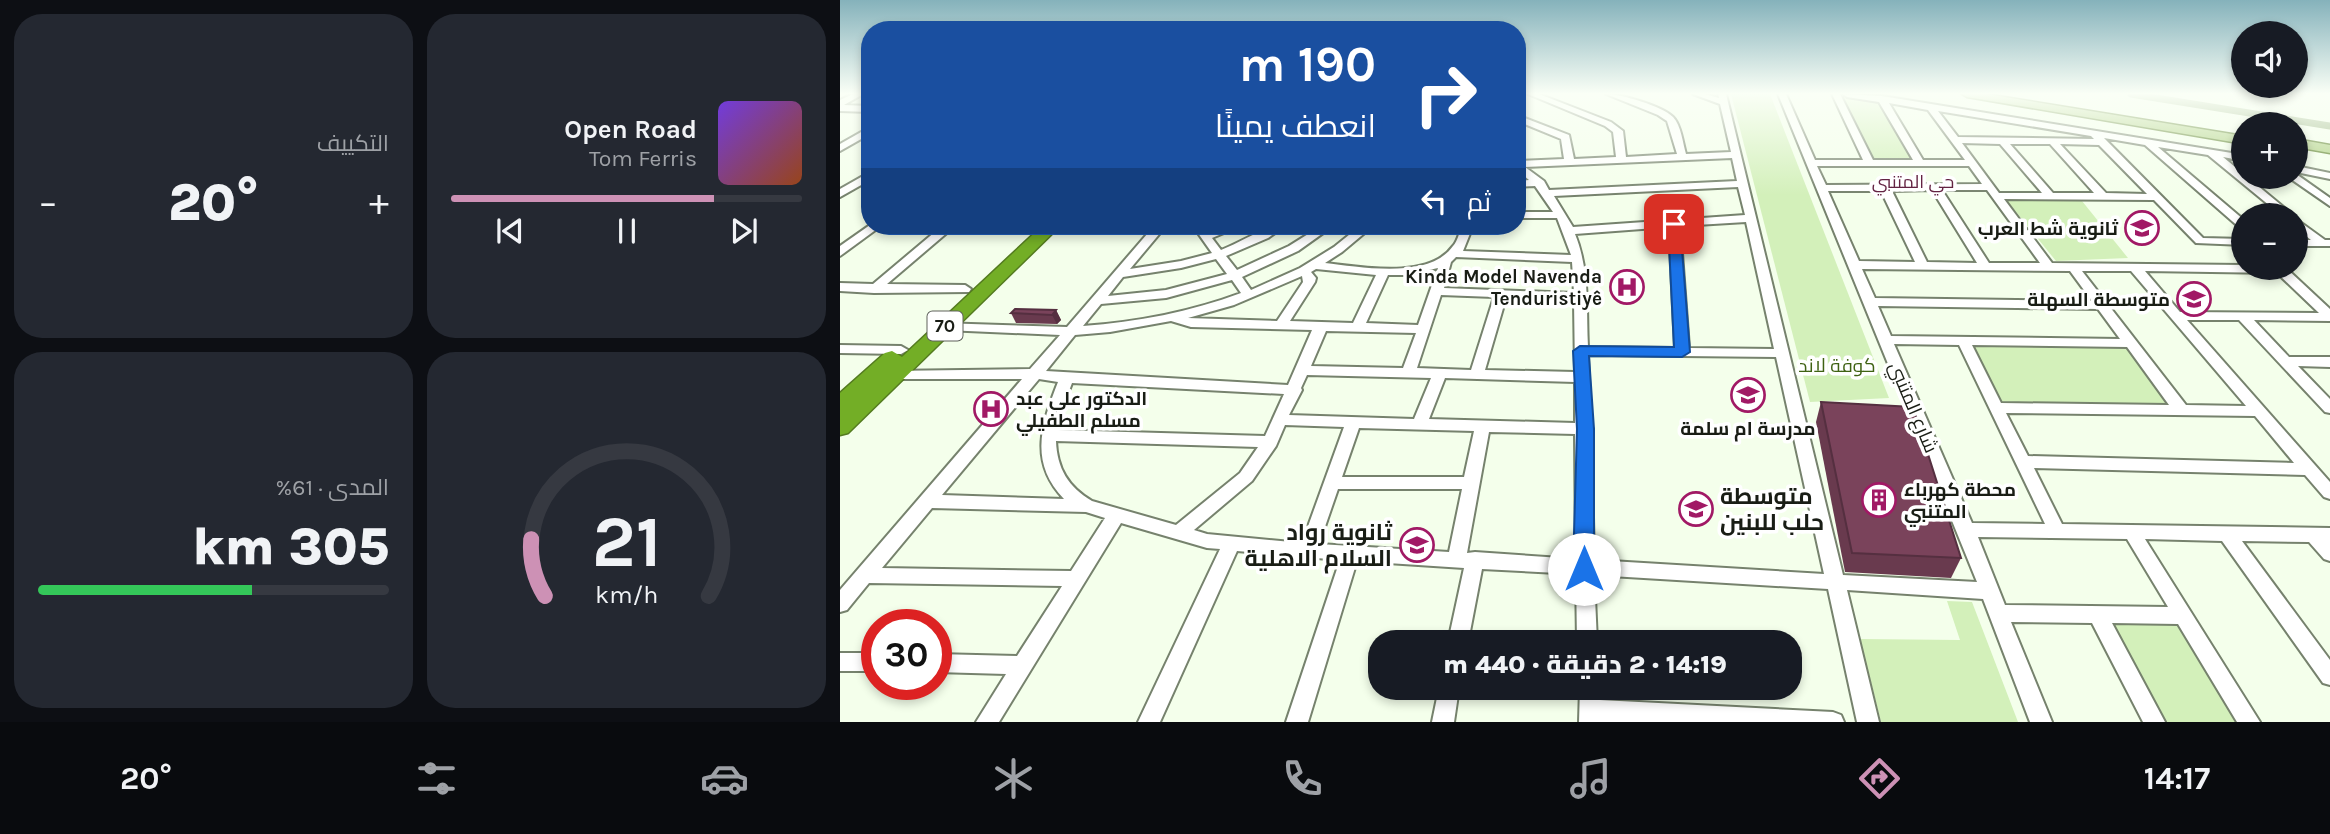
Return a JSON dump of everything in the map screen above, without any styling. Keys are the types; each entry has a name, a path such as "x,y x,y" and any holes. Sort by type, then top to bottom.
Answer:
{"highway":[{"name":"70","path":"840,406 1025,235"},
{"name":"70","path":"840,427 1042,235"}],"main road":[{"path":"2180,128 2231,137"},
{"path":"2205,128 2231,131"},
{"path":"2308,145 2330,149"},
{"path":"2308,151 2330,156"}],"street":[{"path":"1542,128 1566,137 1569,160"},
{"path":"1613,128 1618,131 1621,158"},
{"path":"1673,128 1682,156"},
{"path":"1730,128 1868,722"},
{"name":"شارع المتنبي","path":"1797,128 1966,530 2040,722"},
{"path":"1853,128 1870,163"},
{"path":"1896,128 1919,162"},
{"path":"1945,128 2049,267"},
{"path":"2043,128 2098,138 2200,241 2231,242"},
{"path":"2121,138 2123,128"},
{"path":"840,148 861,135"},
{"path":"1954,140 2053,142 2121,138 2231,156"},
{"path":"2003,141 2050,196"},
{"path":"2053,142 2104,197"},
{"path":"2148,143 2231,215"},
{"path":"2211,153 2273,203"},
{"path":"1526,163 1736,155"},
{"path":"1812,163 1970,163"},
{"path":"2308,171 2330,176"},
{"path":"1526,172 1544,188 1568,231 1578,259 1585,429 1587,630"},
{"path":"1526,185 1544,188 1743,184"},
{"path":"1884,186 1923,264"},
{"path":"1821,188 1935,187 2050,196 2156,197"},
{"path":"1935,187 1985,266"},
{"path":"2308,187 2330,203"},
{"path":"1526,215 1560,215"},
{"path":"1568,231 1752,218"},
{"path":"1674,224 1682,352"},
{"path":"2308,230 2326,243"},
{"path":"840,252 863,235"},
{"path":"874,289 938,235"},
{"path":"840,604 1152,235"},
{"path":"1205,235 1248,294"},
{"path":"1119,274 1155,271 1219,254 1260,235"},
{"path":"1096,301 1176,292 1234,275 1305,243 1316,235"},
{"path":"945,326 1071,331 1173,318 1248,294 1310,268 1346,246 1358,235"},
{"path":"1310,268 1410,271 1446,263 1458,254 1464,245 1466,235"},
{"path":"2308,243 2326,243"},
{"path":"1458,254 1578,259"},
{"path":"1409,373 1446,263"},
{"path":"1853,265 2231,268"},
{"path":"2073,267 2182,411"},
{"path":"1281,325 1309,282 1310,268"},
{"path":"2135,268 2330,494"},
{"path":"1359,327 1384,271"},
{"path":"2292,280 2330,316"},
{"path":"840,287 965,289"},
{"path":"1437,291 1580,297"},
{"path":"1477,374 1501,294"},
{"path":"1870,302 2101,305"},
{"path":"2177,316 2330,316"},
{"path":"2243,317 2330,408"},
{"path":"1173,318 1191,323 1424,329"},
{"path":"1178,533 1246,477 1270,442 1281,420 1321,326"},
{"path":"1886,340 2131,343"},
{"path":"1964,342 2057,532"},
{"path":"840,349 901,350"},
{"path":"1580,351 1784,353"},
{"path":"2285,360 2330,362"},
{"path":"1302,370 1582,377"},
{"path":"1419,425 1440,373"},
{"path":"895,374 1034,374 1295,390"},
{"path":"1067,378 1054,411 1050,435 1049,453 1056,479 1078,502 1087,506 1178,533 1230,545 1308,551 1988,591"},
{"path":"1997,408 2259,411"},
{"path":"1281,420 1585,429"},
{"path":"1308,551 1353,422"},
{"path":"1459,630 1472,483 1482,427"},
{"path":"1050,435 1270,442"},
{"path":"2023,462 2309,469"},
{"path":"1332,482 1472,483"},
{"path":"927,501 1087,506"},
{"path":"987,722 1117,514"},
{"path":"1966,530 2322,535 2330,554"},
{"path":"2132,533 2249,722"},
{"path":"2227,534 2330,676"},
{"path":"1149,722 1230,545"},
{"path":"1297,722 1351,552"},
{"path":"864,575 1076,579"},
{"path":"1997,613 2183,616"},
{"path":"2098,615 2154,722"},
{"path":"840,662 861,662"},
{"path":"952,663 1022,665"},
{"path":"1443,722 1447,700"},
{"path":"1590,716 1833,722"}],"green space":[{"name":"كوفة لاند","path":"1740,128 1783,128 1889,398 1810,402"},
{"path":"1854,128 1894,128 1913,159 1870,160"},
{"path":"2007,201 2082,201 2128,258 2056,261"},
{"path":"1971,345 2128,348 2172,407 2001,404"},
{"path":"1947,601 1972,602 2018,722 1881,722 1860,639 1960,640"},
{"path":"2111,622 2181,624 2238,722 2163,722"}],"building":[{"path":"1015,309 1056,310 1052,315 1011,313"},
{"name":"محطة كهرباء المتنبي","path":"1821,402 1913,407 1961,558 1852,553"}],"place":[{"name":"ثانوية شط العرب","path":"2142,228"},
{"name":"Kinda Model Navenda Tenduristiyê","path":"1627,287"},
{"name":"متوسطة السهلة","path":"2194,299"},
{"name":"مدرسة ام سلمة","path":"1748,395"},
{"name":"الدكتور علي عبد مسلم الطفيلي","path":"991,409"},
{"name":"محطة كهرباء المتنبي","path":"1879,500"},
{"name":"متوسطة حلب للبنين","path":"1696,509"},
{"name":"ثانوية رواد السلام الاهلية","path":"1417,545"}],"district":[{"name":"حي المتنبي","path":"1913,182"}],"route":[{"path":"1584,569 1585,429 1580,351 1682,352 1674,224"}]}
